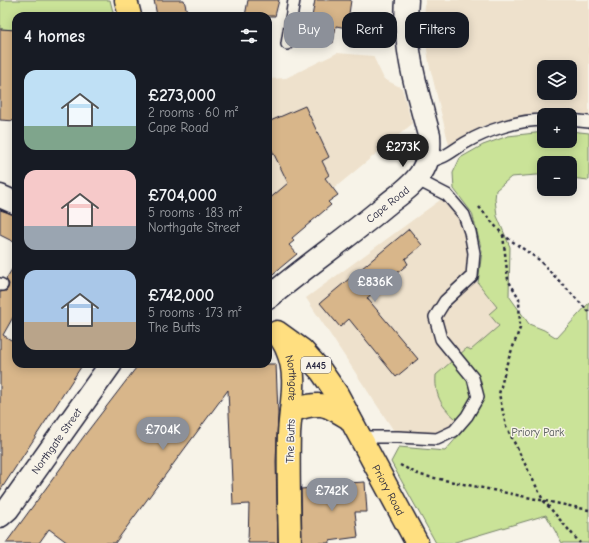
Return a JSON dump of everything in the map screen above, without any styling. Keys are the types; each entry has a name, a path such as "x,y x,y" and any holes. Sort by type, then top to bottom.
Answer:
{"main road":[{"path":"126,0 129,12"},
{"name":"Northgate","path":"272,328 287,349 291,362 293,391 291,411 309,405 325,405 350,419"},
{"name":"Northgate","path":"272,328 302,350 321,371 337,394 361,437"},
{"name":"The Butts","path":"290,543 289,434 291,411"},
{"name":"Priory Road","path":"361,437 417,543"}],"street":[{"path":"407,0 406,30 409,55 429,135 430,146 421,171"},
{"name":"Cape Road","path":"272,295 364,223 421,171"},
{"name":"Northgate Street","path":"0,516 8,509 108,368"}],"lane":[{"path":"292,12 294,0"},
{"path":"361,437 437,439 454,431 468,416 478,397 473,378 441,339 435,317 444,301 472,276 474,253 470,232 464,215 447,195 421,171 465,143 498,128 537,120"},
{"path":"577,121 589,122"}],"path":[{"path":"475,202 503,235 538,259 589,312"},
{"path":"503,235 508,280 519,298 520,328 507,364 499,394 506,426 543,500 580,543"},
{"path":"397,464 420,475 589,510"}],"shaded area":[{"path":"425,0 589,0 589,115 577,113 577,108 537,108 537,113 513,117 483,126 449,145 427,48 469,48 469,12 425,12"},
{"path":"337,53 373,56 384,79 402,88 412,124 272,240 272,79 286,78"},
{"path":"447,195 464,215 472,276 497,307 500,326 471,350 467,416 437,439 398,437 306,298"}],"green space":[{"path":"0,0 110,0 113,12 12,12 12,30 0,29"},
{"name":"Priory Park","path":"577,132 589,133 589,180 577,179 577,156 537,156 537,175 511,177 496,190 495,199 497,216 510,247 509,296 529,324 544,330 557,338 589,303 589,543 562,543 546,515 452,543 436,543 391,462 399,447 445,451 466,427 443,406 437,392 436,375 467,348 471,350 499,326 489,314 497,307 478,283 482,251 472,213 454,189 453,173 460,158 483,145 508,136 537,133 537,148 577,148"}],"building":[{"path":"154,0 184,0 187,12 156,12"},
{"path":"248,0 279,0 275,16 272,16 272,12 246,12"},
{"path":"315,0 351,0 349,12 342,12 342,27 336,26 334,37 334,12 313,12"},
{"path":"0,29 12,30 12,121 0,120"},
{"path":"305,106 329,157 322,161 329,175 325,178 338,195 328,202 331,205 292,238 294,241 289,245 297,254 272,275 272,197 288,183 272,150 272,120"},
{"path":"0,210 12,214 12,241 0,235"},
{"path":"409,229 422,245 405,259 408,264 367,298 418,359 396,377 349,319 340,327 320,303"},
{"path":"12,269 12,319 3,335 12,341 12,368 80,368 0,491 0,292 6,291 8,288 9,284 6,279"},
{"path":"272,364 276,364 278,413 276,462 278,543 248,543 249,504 233,505 228,390 115,543 68,543 49,529 39,543 6,543 136,368 272,368"},
{"path":"365,482 367,512 355,512 358,537 329,541 329,543 302,543 301,489 314,488 314,485"}]}
